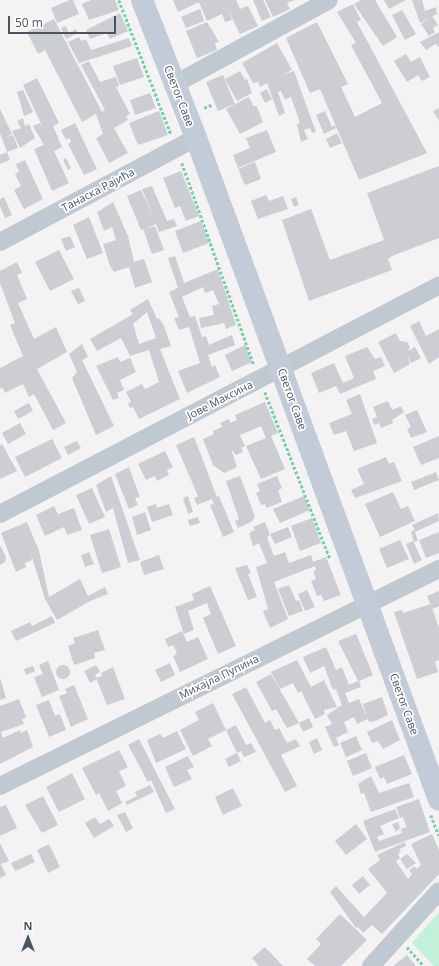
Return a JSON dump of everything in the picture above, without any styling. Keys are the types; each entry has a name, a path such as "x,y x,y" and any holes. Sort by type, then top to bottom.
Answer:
{"street":[{"name":"Светог Саве","path":"142,0 196,138 367,604 433,804"},
{"path":"175,84 329,0"},
{"name":"Танаска Рајића","path":"0,242 196,138"},
{"name":"Јове Максина","path":"0,514 260,380 439,285"},
{"name":"Михајла Пупина","path":"0,786 439,569"},
{"path":"371,966 439,891"}],"path":[{"path":"119,0 177,148 260,380 330,561"},
{"path":"433,804 439,836"}],"green space":[{"path":"439,912 439,966 434,966 412,943"}],"building":[{"path":"73,0 79,14 57,23 51,8"},
{"path":"91,0 115,0 119,10 89,20 82,4"},
{"path":"173,0 236,0 240,9 248,6 258,26 240,34 227,8 232,20 225,22 222,14 207,21 199,2 178,12"},
{"path":"253,0 263,0 271,17 262,21"},
{"path":"265,0 294,0 287,3 290,9 273,17"},
{"path":"361,0 375,0 397,37 383,46 354,4"},
{"path":"384,0 406,0 389,9"},
{"path":"412,0 422,0 425,11 436,7 437,14 420,23"},
{"path":"353,4 361,20 357,22 427,153 359,180 320,89 310,93 286,38 317,22 348,84 341,87 355,117 382,103 351,45 356,43 337,12"},
{"path":"200,9 204,21 186,28 181,17"},
{"path":"402,10 416,34 405,40 392,15"},
{"path":"120,13 128,31 110,39 107,33 90,39 86,30"},
{"path":"432,16 438,25 433,28 435,32 429,36 421,24"},
{"path":"54,19 102,112 105,110 81,65 89,61 100,82 116,77 119,86 116,87 130,114 126,116 128,120 114,128 128,153 109,163 96,138 103,134 96,114 82,122 45,50 38,54 27,32"},
{"path":"207,22 219,42 215,43 217,50 197,58 186,31"},
{"path":"66,26 69,33 76,29 78,33 66,39 61,28"},
{"path":"439,32 439,47 435,44 426,50 420,42"},
{"path":"79,37 81,41 86,39 91,50 129,38 132,46 79,63 68,42"},
{"path":"277,43 292,70 283,75 294,71 316,132 312,133 310,128 304,130 308,139 301,142 297,124 300,123 291,97 285,100 281,91 278,92 285,113 279,116 267,83 260,87 258,82 253,83 242,63"},
{"path":"406,54 411,62 420,57 430,77 422,81 418,75 407,82 394,61"},
{"path":"137,58 144,77 120,85 113,66"},
{"path":"240,71 245,80 247,79 252,93 237,101 225,79"},
{"path":"223,75 235,104 218,111 206,82"},
{"path":"37,78 59,123 53,126 62,147 54,151 69,183 52,191 34,149 44,145 33,126 40,123 44,130 23,85"},
{"path":"267,89 272,99 265,103 260,93"},
{"path":"23,90 33,112 24,116 17,92"},
{"path":"150,93 156,108 135,115 130,100"},
{"path":"249,97 254,107 256,105 263,122 240,134 226,109"},
{"path":"439,108 439,121 433,111"},
{"path":"0,109 12,134 4,138 13,135 18,148 7,152 0,133"},
{"path":"159,111 168,135 138,145 129,123"},
{"path":"325,111 332,127 335,125 336,128 324,134 316,115"},
{"path":"23,118 25,126 29,124 35,138 20,148 12,131 21,128 17,121"},
{"path":"75,123 97,169 84,175 68,144 71,142 69,138 66,140 61,130"},
{"path":"267,130 276,152 238,168 233,155 250,148 246,138"},
{"path":"337,133 342,143 330,148 326,139"},
{"path":"7,152 10,160 0,164 0,155"},
{"path":"66,158 71,168 68,170 63,160"},
{"path":"25,160 43,199 24,209 14,190 21,186 15,174 19,172 16,164"},
{"path":"255,162 261,179 245,185 238,169"},
{"path":"439,166 439,238 392,256 388,259 392,270 309,301 282,220 311,209 330,260 384,240 367,193"},
{"path":"181,171 199,216 186,221 180,206 175,208 163,178"},
{"path":"152,186 167,221 174,219 177,226 159,232 156,224 145,229 155,226 164,250 152,254 143,229 141,230 127,196 141,190 154,218 142,189"},
{"path":"266,195 269,201 283,196 288,209 258,219 251,201"},
{"path":"4,197 12,215 5,218 0,206 0,199"},
{"path":"296,197 299,205 294,207 291,199"},
{"path":"113,202 128,236 134,262 144,259 152,282 135,288 129,267 114,272 110,266 103,244 116,240 112,227 104,231 97,212"},
{"path":"89,217 103,253 87,259 73,225"},
{"path":"201,221 209,243 183,253 175,231"},
{"path":"70,236 75,247 66,251 61,239"},
{"path":"59,250 74,279 50,291 35,262"},
{"path":"175,256 184,283 218,269 236,325 226,329 224,323 201,328 199,318 214,315 212,306 219,304 213,290 205,293 203,287 182,297 190,317 195,316 202,337 206,336 209,345 232,335 235,345 208,355 212,367 215,365 220,377 187,393 178,371 200,363 189,327 179,330 174,318 179,317 169,292 178,288 168,258"},
{"path":"17,262 22,273 17,275 27,299 18,303 34,339 56,327 67,352 37,369 66,423 53,430 34,394 29,397 23,384 5,393 2,387 0,389 0,368 23,356 10,325 15,323 0,283 0,271"},
{"path":"79,288 85,301 78,304 71,291"},
{"path":"148,299 157,319 159,318 164,326 171,346 160,349 180,399 139,419 133,407 130,408 128,403 131,402 126,392 142,384 145,389 159,382 149,350 130,356 121,338 97,351 90,339 133,314 130,310","holes":["147,312 156,338 139,344 133,324"]},
{"path":"419,321 426,336 439,329 439,357 429,364 410,326"},
{"path":"396,333 400,341 407,342 410,347 408,351 415,347 421,358 411,363 407,355 410,364 394,373 378,342"},
{"path":"82,344 88,357 82,360 114,426 96,435 72,378 77,372 69,354"},
{"path":"245,345 252,362 232,371 225,355"},
{"path":"367,347 375,359 381,357 385,366 373,371 376,379 340,394 336,386 319,393 311,373 334,363 343,383 354,378 345,356"},
{"path":"118,357 120,362 130,358 136,372 120,380 124,390 117,393 119,398 113,400 96,366"},
{"path":"360,394 377,443 354,451 346,431 334,435 329,423 352,414 346,400"},
{"path":"388,401 392,410 401,406 404,412 392,420 393,423 381,428 379,423 374,425 372,419 377,417 373,407"},
{"path":"265,402 278,433 271,436 285,469 261,479 246,446 266,438 261,426 240,435 245,446 241,448 243,452 236,455 231,449 237,467 224,473 213,465 203,439 214,434 213,431 222,427 220,423 229,419 230,423 237,420 235,415"},
{"path":"29,403 33,411 18,419 14,411"},
{"path":"417,410 427,432 411,438 407,429 411,427 405,415"},
{"path":"20,423 26,434 8,444 2,433"},
{"path":"439,436 439,458 421,465 413,447"},
{"path":"194,437 217,497 219,496 234,532 223,537 210,505 214,504 212,499 197,505 194,498 198,496 176,445"},
{"path":"52,439 62,458 25,477 15,457"},
{"path":"77,441 81,448 68,455 64,447"},
{"path":"2,444 17,471 0,479 0,445"},
{"path":"165,451 173,467 167,470 169,475 157,481 155,476 146,480 138,464"},
{"path":"386,457 389,464 394,462 402,481 355,498 351,490 364,484 357,469"},
{"path":"129,467 140,497 135,498 138,505 129,509 115,474"},
{"path":"436,472 439,480 414,490 411,482"},
{"path":"111,476 140,560 128,563 113,508 106,512 96,485"},
{"path":"240,476 255,517 251,522 238,528 235,521 239,519 226,481"},
{"path":"277,476 282,488 278,490 282,502 266,508 265,504 261,505 256,493 260,491 257,484"},
{"path":"92,488 105,517 89,524 76,495"},
{"path":"393,492 401,509 408,506 415,521 380,537 365,504"},
{"path":"188,496 193,512 188,514 183,498"},
{"path":"304,496 310,510 280,523 273,509"},
{"path":"156,504 157,508 169,504 173,515 152,522 147,507"},
{"path":"54,506 62,523 58,514 74,508 82,530 67,535 64,527 45,536 36,515"},
{"path":"145,512 151,530 137,535 132,517"},
{"path":"438,513 439,521 415,532 418,541 414,542 411,532 415,530 412,525"},
{"path":"198,517 200,523 190,526 188,520"},
{"path":"312,518 321,543 300,551 291,526"},
{"path":"27,522 39,551 49,597 80,579 88,596 105,587 108,594 90,601 57,620 45,599 31,554 32,560 25,563 26,567 16,572 1,533"},
{"path":"265,522 270,535 267,537 274,556 285,552 289,563 311,555 313,562 326,557 341,595 324,601 321,595 317,596 311,581 316,579 313,571 316,570 315,566 274,582 288,619 270,628 263,611 268,609 256,567 267,563 259,543 253,546 249,533 255,530 253,527"},
{"path":"288,527 292,537 275,544 270,534"},
{"path":"109,529 121,567 102,573 90,535"},
{"path":"439,532 439,553 426,558 419,540"},
{"path":"400,540 409,559 387,568 379,549"},
{"path":"413,541 422,560 414,564 406,544"},
{"path":"0,545 6,557 5,562 0,565"},
{"path":"89,552 94,564 85,567 81,555"},
{"path":"159,555 164,569 144,575 140,562"},
{"path":"247,565 251,573 248,574 257,597 248,600 235,568"},
{"path":"289,585 296,601 299,600 303,611 289,616 278,589"},
{"path":"210,586 236,646 218,654 203,618 211,614 207,603 188,611 194,630 184,634 175,607 194,600 192,594"},
{"path":"307,590 315,607 305,611 298,594"},
{"path":"439,591 439,606 433,609 427,596"},
{"path":"431,604 439,628 439,660 435,662 438,672 417,679 394,612 402,610 403,613"},
{"path":"52,616 55,623 16,641 11,631 30,622 32,626"},
{"path":"98,630 105,650 94,653 95,658 74,665 68,646 75,643 73,638"},
{"path":"182,631 187,642 198,637 208,659 180,672 173,656 177,654 173,645 168,647 165,639"},
{"path":"356,634 373,675 359,681 361,687 345,693 349,703 359,699 367,717 363,704 382,697 388,715 375,721 369,722 368,719 357,724 354,717 344,722 348,732 336,738 339,745 334,747 325,727 332,724 327,715 342,705 336,689 333,690 324,666 310,673 303,657 326,647 336,670 342,667 349,685 358,681 338,641"},
{"path":"297,660 311,687 324,680 337,707 324,710 325,714 315,719 301,691 298,693 293,683 280,689 271,672"},
{"path":"48,661 59,690 42,697 34,677 43,674 39,665"},
{"path":"170,663 175,675 161,682 155,670"},
{"path":"63,665 68,667 70,672 68,677 63,679 58,677 56,672 58,667"},
{"path":"96,665 100,672 95,675 97,679 90,683 84,671"},
{"path":"33,666 35,671 26,675 24,669"},
{"path":"113,667 125,699 107,705 96,678 102,676 101,673"},
{"path":"271,674 299,723 287,728 276,709 272,711 256,682"},
{"path":"0,678 6,698 0,700"},
{"path":"74,685 88,719 71,727 59,696 67,693 65,689"},
{"path":"246,687 265,723 270,720 275,730 279,728 287,743 296,739 300,746 281,755 297,786 285,792 232,694"},
{"path":"19,699 26,717 22,719 24,724 1,732 3,738 20,730 21,733 27,730 33,747 0,764 0,706"},
{"path":"49,700 55,716 60,714 66,730 49,737 36,705"},
{"path":"213,703 226,730 208,739 212,746 193,756 180,730 199,720 195,712"},
{"path":"309,718 313,727 303,732 299,723"},
{"path":"392,720 400,740 383,749 378,741 372,743 367,732"},
{"path":"236,725 246,745 251,743 256,752 244,757 241,751 237,753 226,730"},
{"path":"177,731 186,749 156,763 147,740 160,734 163,738"},
{"path":"356,736 362,750 346,757 340,743"},
{"path":"317,738 322,750 314,754 309,742"},
{"path":"139,739 175,809 166,813 151,780 148,782 128,745"},
{"path":"119,750 128,767 119,771 126,786 116,791 122,803 108,811 99,793 96,795 82,768"},
{"path":"237,753 241,761 229,767 225,759"},
{"path":"366,753 372,768 353,776 347,761"},
{"path":"404,755 412,774 387,784 384,777 380,779 375,767"},
{"path":"188,756 194,767 187,770 192,779 174,787 165,767"},
{"path":"72,773 85,799 59,812 46,787"},
{"path":"371,776 379,793 409,783 414,797 371,812 364,793 361,794 358,784"},
{"path":"150,785 154,792 127,805 125,802 137,796 135,792"},
{"path":"233,788 242,806 223,815 215,797"},
{"path":"43,796 58,825 42,833 25,805"},
{"path":"419,799 430,832 375,852 363,821 395,809 399,818 380,826 384,834 377,837 379,841 402,833 401,829 406,827 408,831 403,817 400,818 396,807"},
{"path":"6,805 17,828 0,836 0,807"},
{"path":"125,812 133,828 126,832 117,815"},
{"path":"95,817 100,824 109,819 114,826 94,838 85,823"},
{"path":"398,822 400,828 396,832 392,824"},
{"path":"356,824 367,839 346,855 335,841"},
{"path":"432,834 439,850 439,874 382,934 372,925 363,933 358,927 356,928 330,892 336,886 364,917 387,893 368,869 380,860 377,855 405,842 406,846 399,849 401,851 398,854 400,858 396,861 408,879 412,874 409,871 414,866 417,869 421,865 411,844"},
{"path":"0,843 9,861 1,864 6,875 0,878"},
{"path":"49,844 60,867 48,873 37,850"},
{"path":"31,854 35,862 15,871 11,863"},
{"path":"407,854 416,863 407,869 400,859"},
{"path":"363,876 370,885 359,894 352,885"},
{"path":"340,914 367,940 341,966 315,966 307,959 321,944 316,939"},
{"path":"265,947 283,966 259,966 252,958"},
{"path":"407,955 416,966 394,965"}]}
